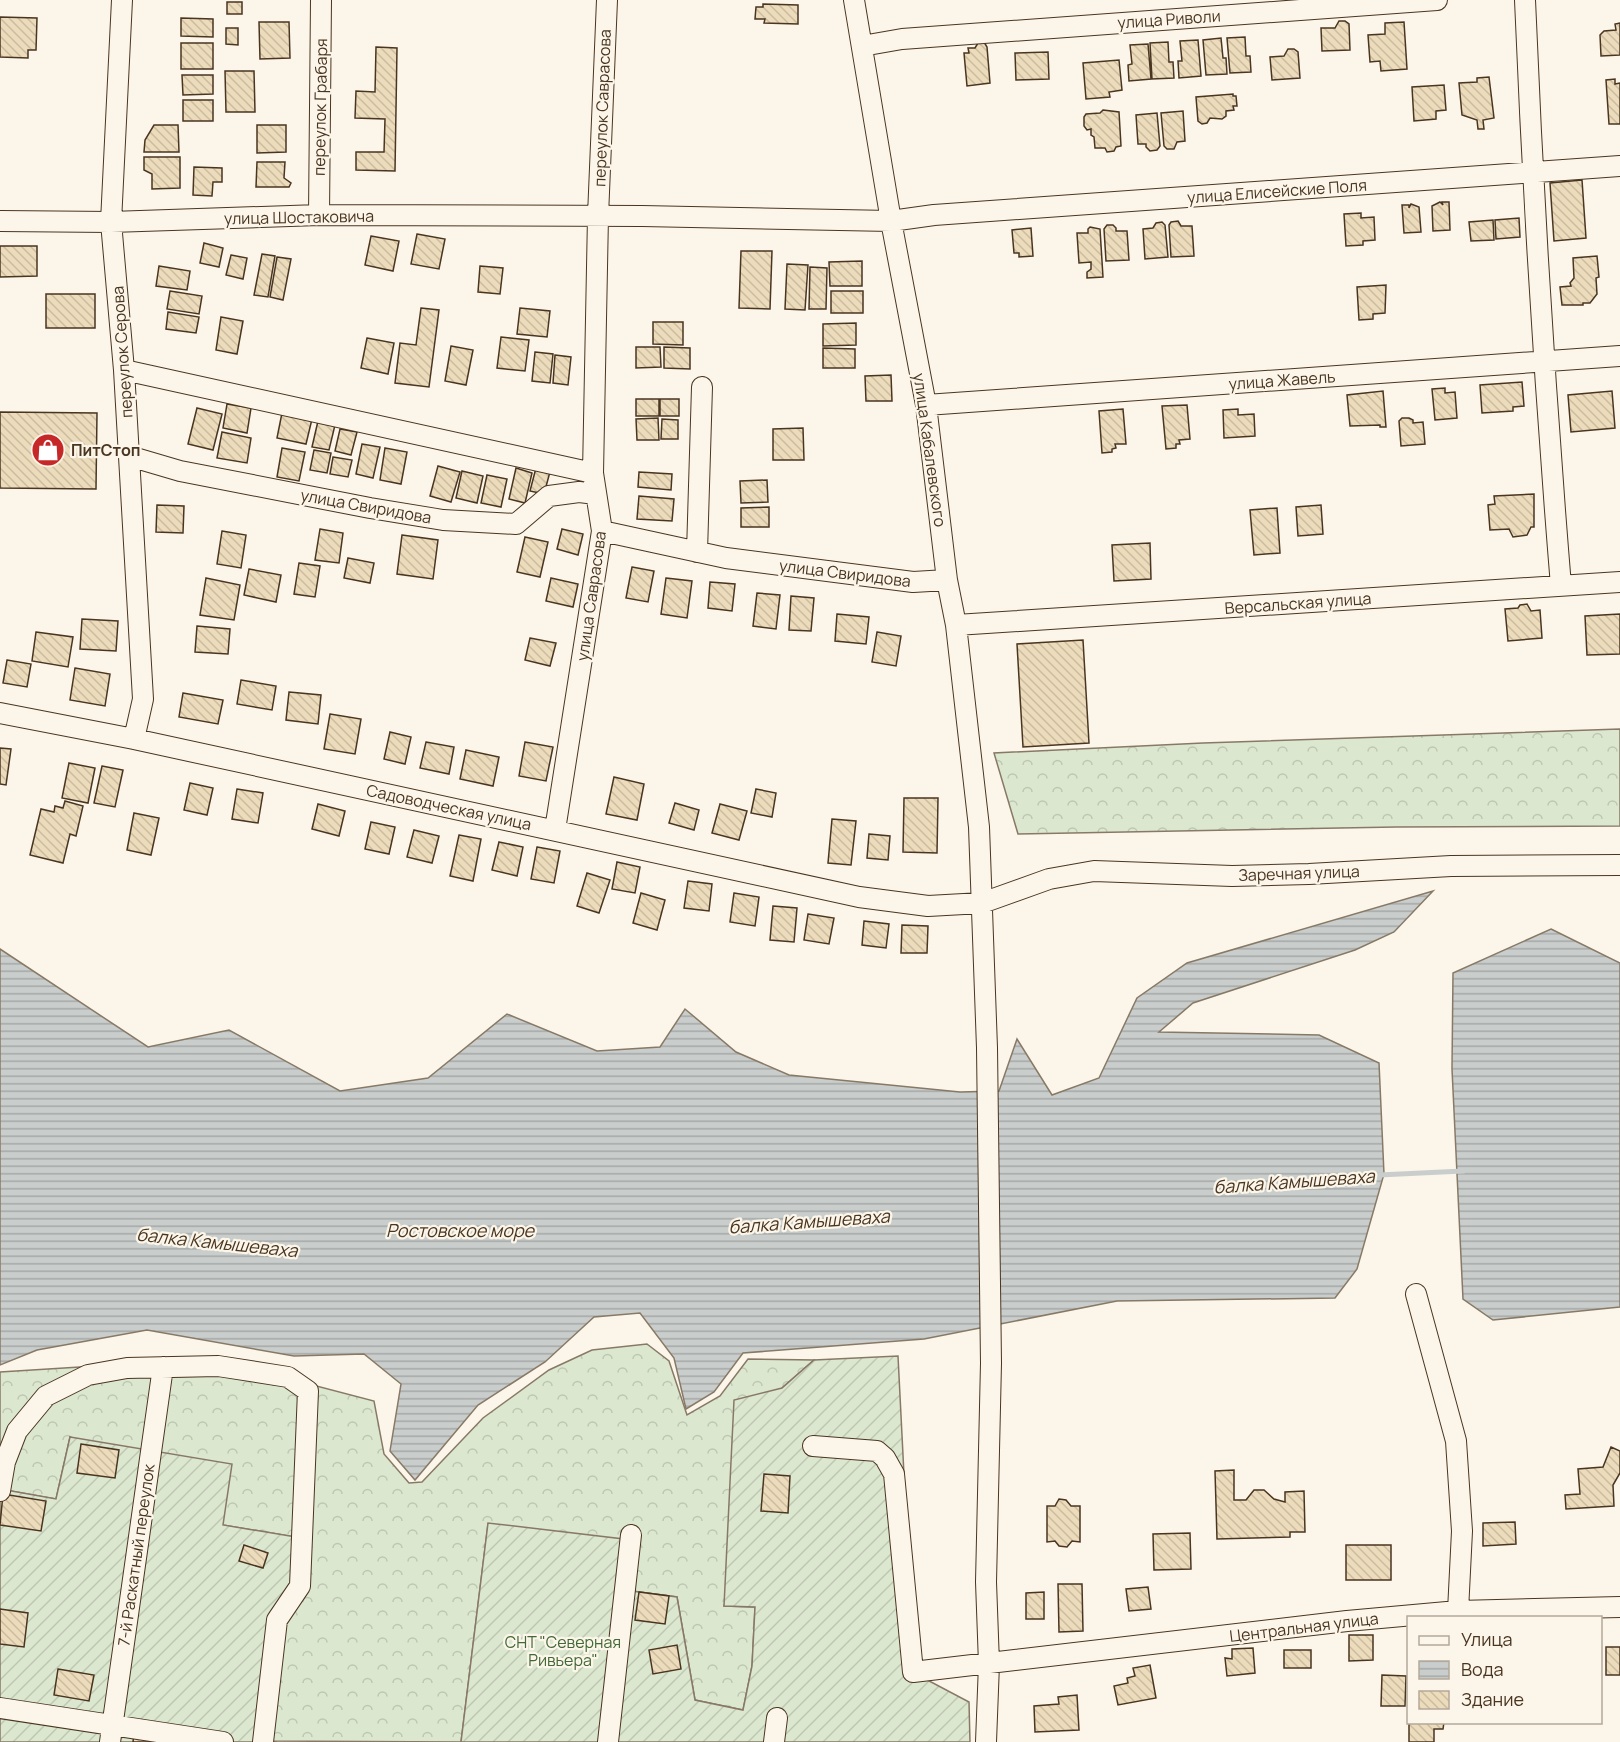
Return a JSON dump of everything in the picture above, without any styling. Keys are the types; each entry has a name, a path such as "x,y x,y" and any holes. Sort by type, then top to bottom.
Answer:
{"street":[{"name":"переулок Серова","path":"122,0 111,222 124,370 143,699 134,738"},
{"name":"переулок Грабаря","path":"319,215 321,0"},
{"name":"переулок Саврасова","path":"598,216 607,0"},
{"name":"улица Кабалевского","path":"854,0 891,221 935,404 947,580 966,624 979,827 987,1048 991,1363 986,1582 989,1664 986,1742"},
{"name":"улица Риволи","path":"862,46 902,39 1437,0"},
{"path":"1525,0 1543,362 1561,586"},
{"name":"улица Елисейские Поля","path":"891,221 934,215 1620,166"},
{"name":"улица Шостаковича","path":"0,221 111,222 319,215 598,216 891,221"},
{"name":"улица Саврасова","path":"555,830 602,531 593,473 598,216"},
{"name":"улица Жавель","path":"935,404 1620,356"},
{"path":"124,370 593,473"},
{"path":"697,552 702,387"},
{"name":"улица Свиридова","path":"129,456 180,471 443,520 516,524 549,495 579,492 596,494"},
{"name":"улица Свиридова","path":"602,531 726,558 913,582 947,580"},
{"name":"Версальская улица","path":"966,624 1620,582"},
{"name":"Садоводческая улица","path":"0,713 134,738 859,897 898,903"},
{"name":"Заречная улица","path":"898,903 928,906 982,903 1049,879 1094,871 1232,876 1452,866 1620,865"},
{"path":"1416,1294 1456,1441 1462,1530 1458,1611"},
{"path":"0,1491 6,1462 17,1431 46,1396 88,1375 127,1368 218,1366 288,1377 308,1391 300,1586 277,1620 263,1742"},
{"name":"7-й Раскатный переулок","path":"111,1733 163,1367"},
{"name":"Центральная улица","path":"813,1446 877,1451 885,1458 894,1474 913,1672 1347,1621 1458,1611 1620,1607"},
{"path":"608,1742 631,1534"},
{"path":"0,1708 111,1733 223,1742"},
{"path":"774,1742 777,1718"}],"green space":[{"path":"1620,729 1620,826 1396,827 1018,834 994,753 1203,743"},
{"path":"647,1344 669,1361 687,1415 720,1396 748,1359 814,1360 782,1388 724,1606 755,1607 752,1666 743,1710 695,1700 677,1597 632,1591 488,1524 461,1742 264,1741 302,1538 223,1525 70,1437 56,1499 0,1489 0,1372 96,1366 263,1372 374,1401 384,1454 409,1483 422,1482 483,1418 549,1370 592,1350"},
{"name":"СНТ \"Северная Ривьера\"","path":"898,1356 914,1673 969,1702 970,1742 461,1742 488,1523 632,1540 632,1591 677,1597 695,1700 743,1710 752,1666 755,1607 724,1606 734,1400 782,1388 814,1360"},
{"path":"70,1437 232,1464 223,1525 302,1538 265,1741 277,1742 0,1742 0,1489 56,1499"}],"water":[{"name":"Ростовское море","path":"1433,891 1394,932 1355,950 1193,1003 1159,1032 1319,1035 1379,1063 1384,1174 1357,1269 1335,1298 1117,1301 924,1339 743,1353 714,1392 686,1409 674,1358 640,1313 594,1317 545,1362 478,1405 415,1480 390,1451 401,1384 364,1354 294,1356 147,1330 37,1350 0,1365 0,949 148,1047 229,1030 340,1091 428,1078 507,1014 597,1051 660,1047 685,1009 736,1052 789,1075 960,1092 999,1091 1017,1039 1052,1095 1099,1078 1137,998 1187,963"},
{"path":"1551,929 1620,963 1620,1307 1493,1320 1463,1299 1452,1069 1453,973"}],"building":[{"path":"227,2 242,2 242,14 227,14"},
{"path":"763,4 798,5 798,24 764,23 765,19 755,19 756,7 763,7"},
{"path":"0,17 37,18 36,50 28,50 28,58 0,57"},
{"path":"181,18 213,19 213,37 181,36"},
{"path":"1339,21 1349,24 1350,50 1322,51 1321,28 1335,28"},
{"path":"259,22 289,22 290,58 260,59"},
{"path":"1404,22 1407,69 1381,71 1380,61 1370,62 1368,35 1385,34 1385,23"},
{"path":"1620,23 1620,55 1601,56 1600,35 1604,31 1616,30 1615,24"},
{"path":"226,28 238,28 238,45 226,44"},
{"path":"1245,37 1246,56 1250,56 1251,72 1230,73 1227,38"},
{"path":"1221,38 1227,74 1206,75 1203,40"},
{"path":"1198,40 1201,76 1179,78 1178,61 1182,61 1180,41"},
{"path":"984,42 987,47 990,83 967,86 964,53 969,53 968,48 975,48 978,43"},
{"path":"1168,42 1169,62 1173,62 1174,78 1152,79 1150,43"},
{"path":"181,43 213,43 213,69 181,69"},
{"path":"1148,44 1151,79 1129,81 1128,65 1132,64 1130,45"},
{"path":"376,47 397,48 395,171 356,170 356,152 384,152 385,119 355,118 356,91 375,92"},
{"path":"1288,49 1298,52 1300,78 1272,80 1270,57 1284,56"},
{"path":"1048,52 1049,79 1016,80 1015,53"},
{"path":"1119,60 1122,90 1109,92 1110,97 1086,99 1083,63"},
{"path":"225,71 254,71 255,112 226,112"},
{"path":"182,75 213,75 213,94 183,95"},
{"path":"1489,77 1494,118 1483,120 1484,129 1478,129 1477,120 1462,115 1459,83 1477,82 1477,78"},
{"path":"1615,79 1615,84 1620,83 1620,124 1609,124 1606,80"},
{"path":"1444,85 1446,110 1436,111 1436,119 1414,121 1412,87"},
{"path":"1233,94 1236,96 1237,106 1233,106 1234,110 1226,111 1226,116 1222,119 1210,118 1207,123 1202,124 1198,121 1196,97"},
{"path":"183,100 213,100 213,121 183,121"},
{"path":"1103,110 1119,112 1121,146 1116,147 1114,151 1107,152 1105,148 1095,148 1091,129 1087,130 1084,126 1086,114 1100,113"},
{"path":"1183,111 1185,141 1177,142 1174,149 1167,149 1164,146 1161,113"},
{"path":"1157,113 1160,146 1157,150 1150,151 1146,144 1138,144 1136,115"},
{"path":"154,125 178,125 179,152 144,152 145,140"},
{"path":"257,125 286,125 286,152 257,153"},
{"path":"144,157 180,157 180,188 152,189 152,174 144,170"},
{"path":"257,162 285,162 284,178 291,183 289,187 256,187"},
{"path":"194,167 222,168 222,182 213,182 212,196 193,195"},
{"path":"1582,180 1586,238 1554,241 1550,183"},
{"path":"1440,202 1443,205 1442,202 1449,202 1450,230 1433,231 1432,206"},
{"path":"1411,204 1419,207 1421,232 1404,233 1402,205 1409,205 1409,208"},
{"path":"1361,213 1361,218 1374,217 1375,240 1363,241 1363,245 1346,246 1344,214"},
{"path":"1519,218 1520,237 1496,239 1495,220"},
{"path":"1493,220 1494,240 1471,241 1469,222"},
{"path":"1178,221 1181,226 1192,226 1194,256 1171,257 1169,225 1171,222"},
{"path":"1162,222 1165,225 1168,257 1145,259 1143,229 1153,228 1156,223"},
{"path":"1107,225 1113,225 1116,231 1127,231 1129,260 1106,261 1104,229"},
{"path":"1090,227 1100,229 1103,277 1087,278 1091,262 1079,263 1077,233 1088,233"},
{"path":"1031,228 1033,256 1019,257 1019,253 1014,253 1012,230"},
{"path":"417,234 445,239 439,269 411,264"},
{"path":"371,236 399,241 393,271 365,265"},
{"path":"204,243 223,248 219,267 200,263"},
{"path":"0,246 37,246 37,276 0,277"},
{"path":"741,251 772,251 770,309 739,308"},
{"path":"262,254 275,256 268,297 254,295"},
{"path":"231,255 247,258 243,279 226,275"},
{"path":"1597,256 1599,277 1596,278 1597,294 1590,303 1562,305 1560,287 1571,286 1570,283 1574,278 1573,258"},
{"path":"277,257 291,259 283,300 270,297"},
{"path":"862,261 862,286 830,286 829,262"},
{"path":"787,264 808,265 805,310 785,309"},
{"path":"159,266 190,271 187,290 156,286"},
{"path":"480,266 503,268 500,294 478,292"},
{"path":"810,267 827,268 826,309 809,309"},
{"path":"1386,285 1385,313 1373,314 1373,319 1359,320 1357,287"},
{"path":"170,291 202,296 199,314 167,309"},
{"path":"831,291 863,291 863,313 831,313"},
{"path":"46,294 95,294 95,328 46,328"},
{"path":"421,308 439,310 429,387 395,383 400,343 416,345"},
{"path":"520,308 550,311 547,337 517,334"},
{"path":"168,312 199,317 196,333 166,329"},
{"path":"221,317 243,321 237,354 216,350"},
{"path":"653,322 683,322 683,345 653,344"},
{"path":"856,323 856,345 823,346 823,324"},
{"path":"501,337 529,340 525,371 497,368"},
{"path":"367,338 394,343 388,374 361,368"},
{"path":"451,346 473,350 466,385 445,381"},
{"path":"636,347 660,347 661,367 636,368"},
{"path":"664,347 690,348 690,369 664,368"},
{"path":"823,348 855,349 855,368 823,368"},
{"path":"535,352 553,354 550,383 532,381"},
{"path":"555,355 571,357 568,385 553,383"},
{"path":"891,375 892,401 866,401 865,376"},
{"path":"1522,382 1524,406 1513,407 1513,411 1482,413 1480,385"},
{"path":"1445,388 1445,393 1455,392 1457,418 1435,420 1432,389"},
{"path":"1383,391 1386,427 1380,427 1380,425 1350,426 1347,395"},
{"path":"1612,391 1615,428 1571,432 1568,395"},
{"path":"636,399 659,399 659,416 636,416"},
{"path":"660,399 679,399 679,416 660,416"},
{"path":"227,404 251,408 247,433 223,428"},
{"path":"1187,405 1190,439 1179,440 1180,444 1176,444 1176,448 1166,449 1162,406"},
{"path":"197,408 222,414 213,450 188,444"},
{"path":"1123,409 1126,444 1115,444 1116,448 1112,449 1112,452 1102,453 1099,411"},
{"path":"1238,409 1238,415 1254,414 1255,436 1224,438 1223,410"},
{"name":"ПитСтоп","path":"0,412 97,413 96,489 0,488"},
{"path":"282,413 312,419 306,444 277,438"},
{"path":"658,418 659,440 637,440 636,419"},
{"path":"1402,418 1409,418 1413,420 1413,423 1423,422 1425,444 1401,446 1399,421"},
{"path":"662,419 678,420 678,439 661,439"},
{"path":"318,421 335,425 329,450 312,447"},
{"path":"803,428 804,460 773,460 773,429"},
{"path":"340,429 357,432 351,455 335,451"},
{"path":"222,432 251,438 247,463 217,458"},
{"path":"362,444 380,447 373,478 356,474"},
{"path":"282,448 305,452 299,481 277,477"},
{"path":"385,448 407,452 401,484 380,480"},
{"path":"314,450 331,453 327,473 310,470"},
{"path":"333,457 352,460 348,477 330,474"},
{"path":"537,464 551,468 544,494 530,491"},
{"path":"438,466 460,472 451,502 430,496"},
{"path":"516,468 532,473 525,503 509,499"},
{"path":"462,471 483,476 477,503 456,498"},
{"path":"639,472 672,474 671,490 638,487"},
{"path":"487,475 507,479 501,507 481,503"},
{"path":"767,480 768,502 741,503 740,481"},
{"path":"1534,494 1534,527 1531,527 1527,535 1513,537 1509,529 1490,530 1488,505 1495,504 1494,496"},
{"path":"639,496 674,499 672,521 637,519"},
{"path":"157,505 184,506 183,533 156,532"},
{"path":"1321,505 1323,534 1298,536 1296,507"},
{"path":"769,507 769,527 741,527 741,508"},
{"path":"1277,508 1280,553 1254,555 1250,510"},
{"path":"320,529 343,533 339,563 315,560"},
{"path":"562,529 583,534 578,555 557,549"},
{"path":"222,531 246,535 241,568 217,564"},
{"path":"402,535 438,540 433,579 397,574"},
{"path":"525,537 548,542 540,577 517,572"},
{"path":"1150,543 1151,579 1114,581 1112,545"},
{"path":"348,558 374,563 370,583 344,578"},
{"path":"299,563 320,566 315,597 294,594"},
{"path":"632,567 654,571 648,602 626,598"},
{"path":"249,569 281,575 276,602 244,595"},
{"path":"206,578 240,585 234,620 200,615"},
{"path":"551,578 578,584 573,607 546,601"},
{"path":"666,578 692,581 687,618 661,614"},
{"path":"710,582 735,584 732,611 708,608"},
{"path":"757,593 780,595 776,629 753,626"},
{"path":"791,596 814,598 811,631 789,630"},
{"path":"1527,604 1531,611 1540,610 1542,638 1508,641 1505,609 1518,608 1520,605"},
{"path":"837,614 869,617 866,644 835,641"},
{"path":"1620,614 1620,654 1587,655 1585,616"},
{"path":"82,619 118,621 116,651 80,649"},
{"path":"197,626 230,629 228,654 195,652"},
{"path":"36,632 73,637 68,667 32,661"},
{"path":"877,632 901,636 896,666 872,662"},
{"path":"530,638 556,643 550,666 525,660"},
{"path":"1083,640 1089,743 1023,747 1017,644"},
{"path":"7,660 31,664 27,687 3,683"},
{"path":"75,668 110,674 105,706 70,700"},
{"path":"241,680 276,686 272,710 237,704"},
{"path":"289,692 321,695 318,724 286,720"},
{"path":"183,693 223,700 218,724 179,717"},
{"path":"330,714 361,719 355,754 324,749"},
{"path":"390,732 411,737 405,764 384,759"},
{"path":"426,742 454,747 449,774 420,768"},
{"path":"525,742 553,747 546,781 519,776"},
{"path":"0,748 11,749 6,785 0,784"},
{"path":"466,750 499,757 493,786 460,779"},
{"path":"69,763 95,768 88,803 62,798"},
{"path":"102,766 123,770 115,807 94,803"},
{"path":"614,777 644,784 637,820 606,814"},
{"path":"190,783 213,788 207,815 184,810"},
{"path":"237,789 263,793 258,823 232,819"},
{"path":"756,789 776,793 772,817 751,813"},
{"path":"904,798 938,798 937,853 903,852"},
{"path":"65,801 83,806 76,836 70,834 63,863 30,855 41,809 54,812 55,806 63,808"},
{"path":"675,803 699,810 694,830 669,823"},
{"path":"318,804 345,811 339,836 312,829"},
{"path":"720,804 747,811 739,840 712,833"},
{"path":"134,813 159,818 151,855 127,850"},
{"path":"832,819 856,821 851,865 828,863"},
{"path":"371,822 395,827 389,854 365,849"},
{"path":"414,830 439,836 432,863 407,857"},
{"path":"869,834 890,836 888,860 867,858"},
{"path":"459,835 481,839 473,881 450,876"},
{"path":"499,842 523,847 517,876 492,870"},
{"path":"537,847 560,851 554,883 531,879"},
{"path":"617,862 640,867 635,893 612,889"},
{"path":"587,873 610,880 599,913 577,906"},
{"path":"688,881 712,884 709,911 684,908"},
{"path":"641,893 665,900 657,930 633,923"},
{"path":"734,893 759,897 755,926 730,922"},
{"path":"773,906 797,908 794,942 770,940"},
{"path":"808,914 834,918 829,944 804,940"},
{"path":"864,921 889,924 886,948 862,945"},
{"path":"902,925 928,926 927,953 901,953"},
{"path":"81,1444 119,1450 115,1478 77,1473"},
{"path":"1611,1447 1620,1451 1620,1473 1613,1485 1614,1506 1566,1509 1565,1495 1580,1494 1578,1469 1603,1467"},
{"path":"1234,1470 1234,1500 1246,1500 1254,1490 1264,1490 1274,1499 1285,1502 1285,1492 1304,1491 1305,1532 1290,1532 1290,1537 1217,1539 1215,1471"},
{"path":"764,1474 790,1476 788,1513 761,1511"},
{"path":"3,1494 46,1501 41,1531 0,1525"},
{"path":"1059,1499 1066,1500 1071,1506 1080,1506 1080,1542 1072,1541 1067,1547 1059,1546 1055,1541 1047,1542 1047,1506 1055,1506"},
{"path":"1515,1522 1516,1544 1483,1546 1483,1523"},
{"path":"1190,1533 1191,1569 1154,1570 1153,1534"},
{"path":"244,1545 268,1553 263,1568 239,1561"},
{"path":"1346,1545 1391,1545 1391,1580 1346,1580"},
{"path":"1058,1584 1082,1584 1083,1631 1059,1632"},
{"path":"1148,1587 1151,1609 1129,1611 1126,1589"},
{"path":"639,1592 669,1596 665,1624 635,1620"},
{"path":"1044,1592 1044,1619 1026,1619 1026,1593"},
{"path":"0,1609 28,1613 24,1647 0,1644"},
{"path":"1349,1635 1373,1635 1373,1660 1349,1661"},
{"path":"677,1645 681,1669 653,1674 649,1650"},
{"path":"1606,1647 1620,1647 1620,1675 1606,1675"},
{"path":"1253,1648 1255,1673 1227,1676 1225,1658 1232,1659 1232,1649"},
{"path":"1284,1650 1311,1650 1311,1668 1284,1668"},
{"path":"1150,1665 1156,1698 1118,1705 1114,1686 1128,1683 1127,1678 1135,1676 1133,1668"},
{"path":"58,1669 94,1675 89,1701 54,1695"},
{"path":"1382,1675 1406,1676 1405,1706 1381,1706"},
{"path":"1077,1695 1079,1730 1035,1732 1034,1706 1059,1704 1058,1697"},
{"path":"1409,1724 1444,1724 1443,1729 1434,1729 1434,1742 1409,1742"},
{"path":"134,1734 165,1742 133,1742"}],"waterway":[{"name":"балка Камышеваха","path":"1379,1175 1463,1171"}],"place":[{"name":"ПитСтоп","path":"48,450"}]}
